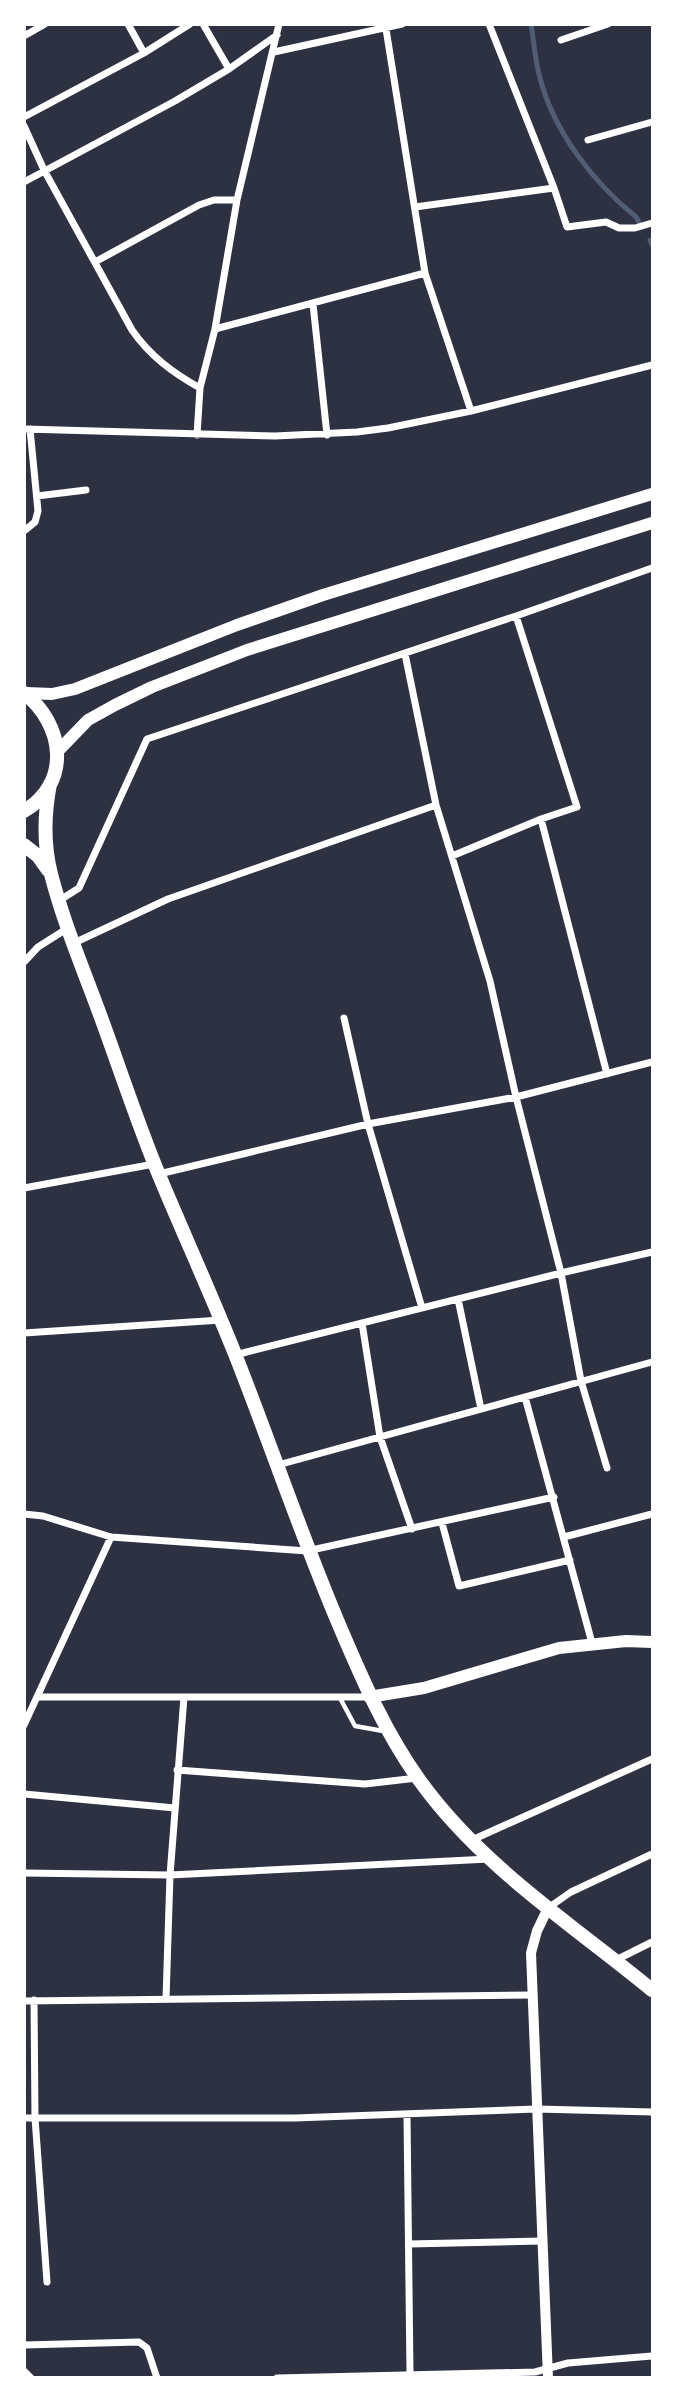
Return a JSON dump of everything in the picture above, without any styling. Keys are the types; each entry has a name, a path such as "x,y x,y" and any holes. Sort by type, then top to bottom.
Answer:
{"main road":[{"path":"25,693 52,694 75,689 237,625 323,595 653,494"},
{"path":"58,751 88,720 152,687 223,659 332,622 653,523"},
{"path":"25,693 42,709 54,728 58,751 45,810 44,836 51,874 74,943 157,1169 222,1320 278,1465 307,1551 369,1697 418,1778 442,1810 491,1859 548,1908 653,1990"},
{"path":"24,811 34,806 50,784"},
{"path":"24,845 38,856 51,874"},
{"path":"369,1697 424,1689 559,1648 626,1641 652,1643"}],"street":[{"path":"24,36 45,24"},
{"path":"128,24 144,53"},
{"path":"24,117 144,53 190,24"},
{"path":"203,24 229,69"},
{"path":"197,435 200,388 215,329 237,200 279,24"},
{"path":"274,52 402,24"},
{"path":"489,24 567,227 606,222 619,228 635,228 653,223"},
{"path":"561,40 608,24"},
{"path":"386,29 425,273 471,411"},
{"path":"24,182 175,101 229,69 277,35"},
{"path":"588,140 653,122"},
{"path":"24,126 44,170 145,348 178,376 200,388"},
{"path":"415,207 554,188"},
{"path":"95,262 200,205 214,200 237,200"},
{"path":"215,329 425,273"},
{"path":"313,304 327,435"},
{"path":"24,531 35,522 38,511 27,429 197,435 327,435 388,428 471,411 653,365"},
{"path":"37,496 86,491"},
{"path":"60,900 79,888 147,739 653,568"},
{"path":"452,856 577,807 516,616"},
{"path":"405,654 436,805 490,981 516,1097 561,1273 581,1381 607,1468"},
{"path":"74,943 168,899 436,805"},
{"path":"541,820 607,1074"},
{"path":"24,962 38,947 69,928"},
{"path":"344,1018 368,1124 422,1308"},
{"path":"24,1188 157,1169 368,1124 516,1097 653,1062"},
{"path":"235,1355 653,1252"},
{"path":"458,1299 481,1409"},
{"path":"24,1333 222,1320"},
{"path":"362,1323 380,1437 412,1529"},
{"path":"278,1465 653,1362"},
{"path":"525,1397 592,1643"},
{"path":"24,1514 43,1516 111,1537 307,1551 554,1497"},
{"path":"564,1537 653,1514"},
{"path":"442,1522 459,1586 570,1560"},
{"path":"24,1726 111,1537"},
{"path":"37,1697 369,1697"},
{"path":"166,1999 170,1875 184,1697"},
{"path":"472,1840 653,1759"},
{"path":"177,1770 365,1784 418,1778"},
{"path":"24,1794 175,1808"},
{"path":"547,2373 531,1952 548,1908 571,1892 653,1854"},
{"path":"24,1873 170,1875 491,1859"},
{"path":"616,1960 653,1941"},
{"path":"24,2001 532,1995"},
{"path":"34,2000 35,2118 47,2281"},
{"path":"24,2118 295,2118 408,2116 537,2109 653,2112"},
{"path":"408,2116 410,2373"},
{"path":"409,2244 542,2241"},
{"path":"24,2344 127,2340 139,2342 147,2348 157,2378"},
{"path":"277,2378 410,2373 547,2373 568,2363 653,2356"},
{"path":"24,2371 31,2378"}],"lane":[{"path":"340,1697 355,1727 389,1732"}],"waterway":[{"path":"531,24 538,72 555,118 590,172 639,222"},
{"path":"650,240 652,245"}]}
